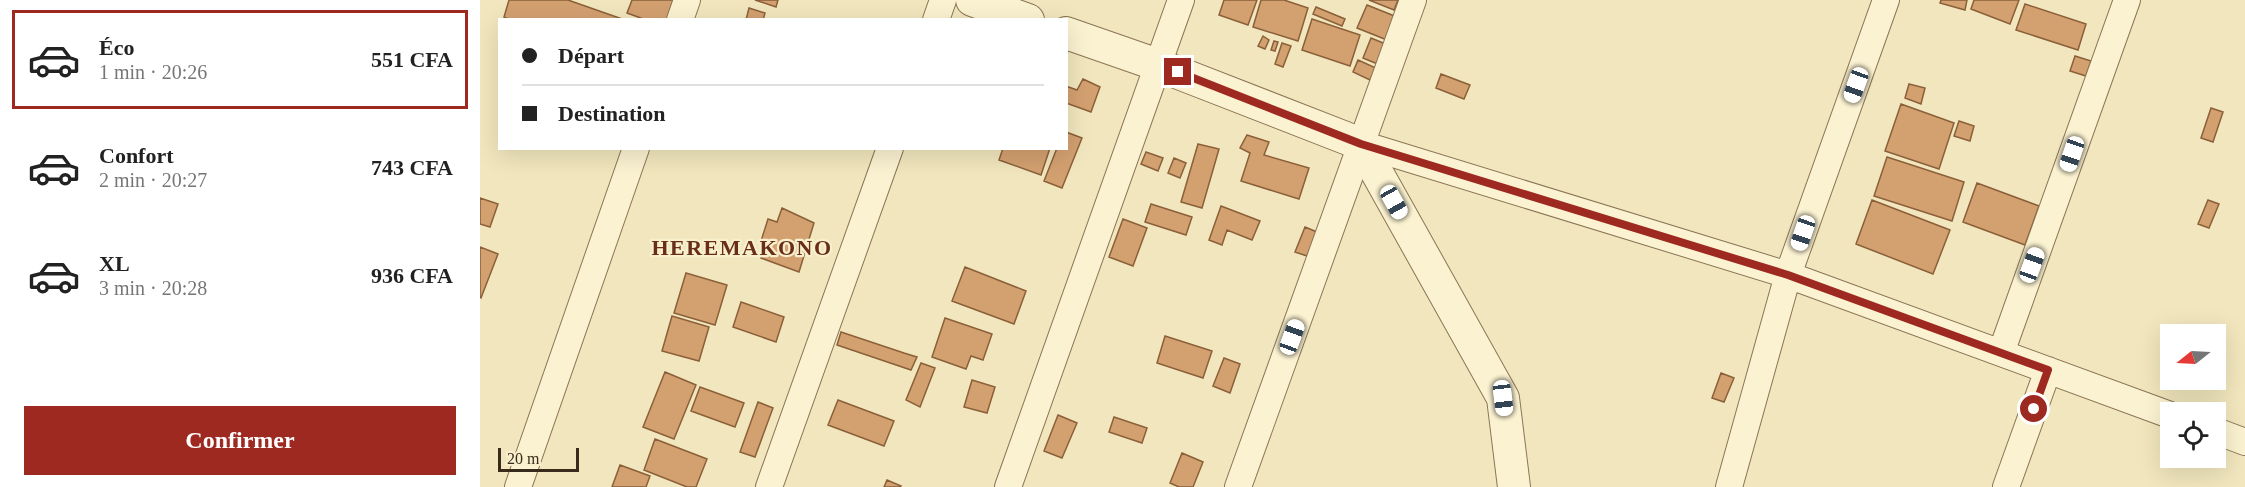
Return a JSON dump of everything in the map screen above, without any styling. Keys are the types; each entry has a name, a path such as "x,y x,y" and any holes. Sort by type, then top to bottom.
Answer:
{"street":[{"path":"681,18 687,0"},
{"path":"937,18 943,0"},
{"path":"972,0 1022,18"},
{"path":"1008,487 1181,0"},
{"path":"1238,487 1413,0"},
{"path":"1729,487 1788,275 1886,0"},
{"path":"2001,353 2127,0"},
{"path":"1068,34 1158,65 1361,144 1788,275 2160,411"},
{"path":"1361,144 1503,398 1514,487"},
{"path":"518,487 635,150"},
{"path":"769,487 889,150"},
{"path":"2006,487 2048,370"},
{"path":"2226,435 2245,442"}],"building":[{"path":"509,0 568,0 619,18 506,18 504,17"},
{"path":"632,0 678,0 673,18 641,18 627,13"},
{"path":"755,0 778,0 776,7"},
{"path":"1224,0 1257,0 1248,25 1219,15"},
{"path":"1261,0 1284,0 1308,8 1298,41 1253,27"},
{"path":"1369,0 1398,0 1394,10"},
{"path":"1941,0 1967,0 1965,10 1940,3"},
{"path":"1974,0 2019,0 2010,24 1971,9"},
{"path":"2025,4 2086,24 2078,50 2016,30"},
{"path":"1367,5 1397,17 1387,40 1357,28"},
{"path":"1316,7 1345,19 1342,26 1313,14"},
{"path":"749,8 765,13 764,18 746,18"},
{"path":"1312,19 1360,35 1350,66 1302,50"},
{"path":"1263,36 1269,40 1265,49 1258,46"},
{"path":"1371,38 1388,45 1380,65 1363,58"},
{"path":"1274,41 1278,42 1275,51 1271,50"},
{"path":"1282,43 1291,46 1283,67 1275,64"},
{"path":"2075,56 2091,61 2086,76 2070,71"},
{"path":"1358,60 1376,68 1370,80 1353,72"},
{"path":"1441,74 1470,85 1464,99 1436,88"},
{"path":"1083,79 1100,87 1091,112 1068,104 1068,87 1077,90"},
{"path":"1909,84 1925,88 1921,104 1905,98"},
{"path":"1901,104 1954,123 1939,169 1885,151"},
{"path":"2211,108 2223,112 2213,142 2201,138"},
{"path":"1959,121 1974,126 1970,141 1954,136"},
{"path":"1068,133 1082,138 1062,188 1044,181 1056,150 1068,150"},
{"path":"1247,135 1269,142 1264,155 1309,168 1299,199 1241,181 1250,153 1240,148"},
{"path":"1198,144 1219,149 1202,208 1181,202"},
{"path":"1002,150 1049,150 1041,175 999,160"},
{"path":"1146,152 1163,158 1158,171 1141,164"},
{"path":"1887,157 1964,182 1952,221 1874,196"},
{"path":"1174,158 1186,163 1180,178 1168,173"},
{"path":"1977,183 2039,206 2025,245 1963,222"},
{"path":"480,198 498,204 490,227 480,224"},
{"path":"1872,200 1950,230 1933,274 1856,244"},
{"path":"2208,200 2219,204 2209,228 2198,224"},
{"path":"1151,204 1192,217 1186,235 1145,222"},
{"path":"1221,206 1260,221 1252,240 1227,230 1222,245 1209,240"},
{"path":"782,208 814,223 799,272 761,258 768,244 761,241 768,219 777,222"},
{"path":"1123,219 1147,228 1133,266 1109,257"},
{"path":"1305,227 1317,232 1307,256 1295,252"},
{"path":"480,247 498,254 481,298 480,297"},
{"path":"965,267 1026,291 1014,324 952,301"},
{"path":"686,273 727,285 715,325 674,313"},
{"path":"741,302 784,317 776,342 733,327"},
{"path":"672,316 709,327 699,361 662,351"},
{"path":"945,318 992,334 983,360 971,356 966,369 932,357"},
{"path":"841,332 917,357 911,370 837,345"},
{"path":"1165,336 1212,351 1203,378 1157,363"},
{"path":"1224,358 1240,364 1230,393 1213,386"},
{"path":"921,363 935,368 920,407 906,400"},
{"path":"665,372 696,385 674,439 643,427"},
{"path":"1721,373 1734,378 1724,402 1712,398"},
{"path":"972,380 995,387 987,413 964,407"},
{"path":"700,387 744,403 735,427 691,411"},
{"path":"838,400 894,421 884,446 828,425"},
{"path":"758,402 773,408 755,457 740,452"},
{"path":"1058,415 1077,423 1062,458 1044,451"},
{"path":"1114,417 1147,428 1142,443 1109,432"},
{"path":"655,439 707,459 696,487 687,487 644,470"},
{"path":"1182,453 1203,462 1193,487 1179,487 1170,483"},
{"path":"620,465 650,476 646,487 612,487"},
{"path":"887,480 901,486 884,487"}],"district":[{"name":"HEREMAKONO","path":"742,247"}],"route":[{"path":"1178,72 1361,144 1788,275 2048,370 2034,409"}]}
